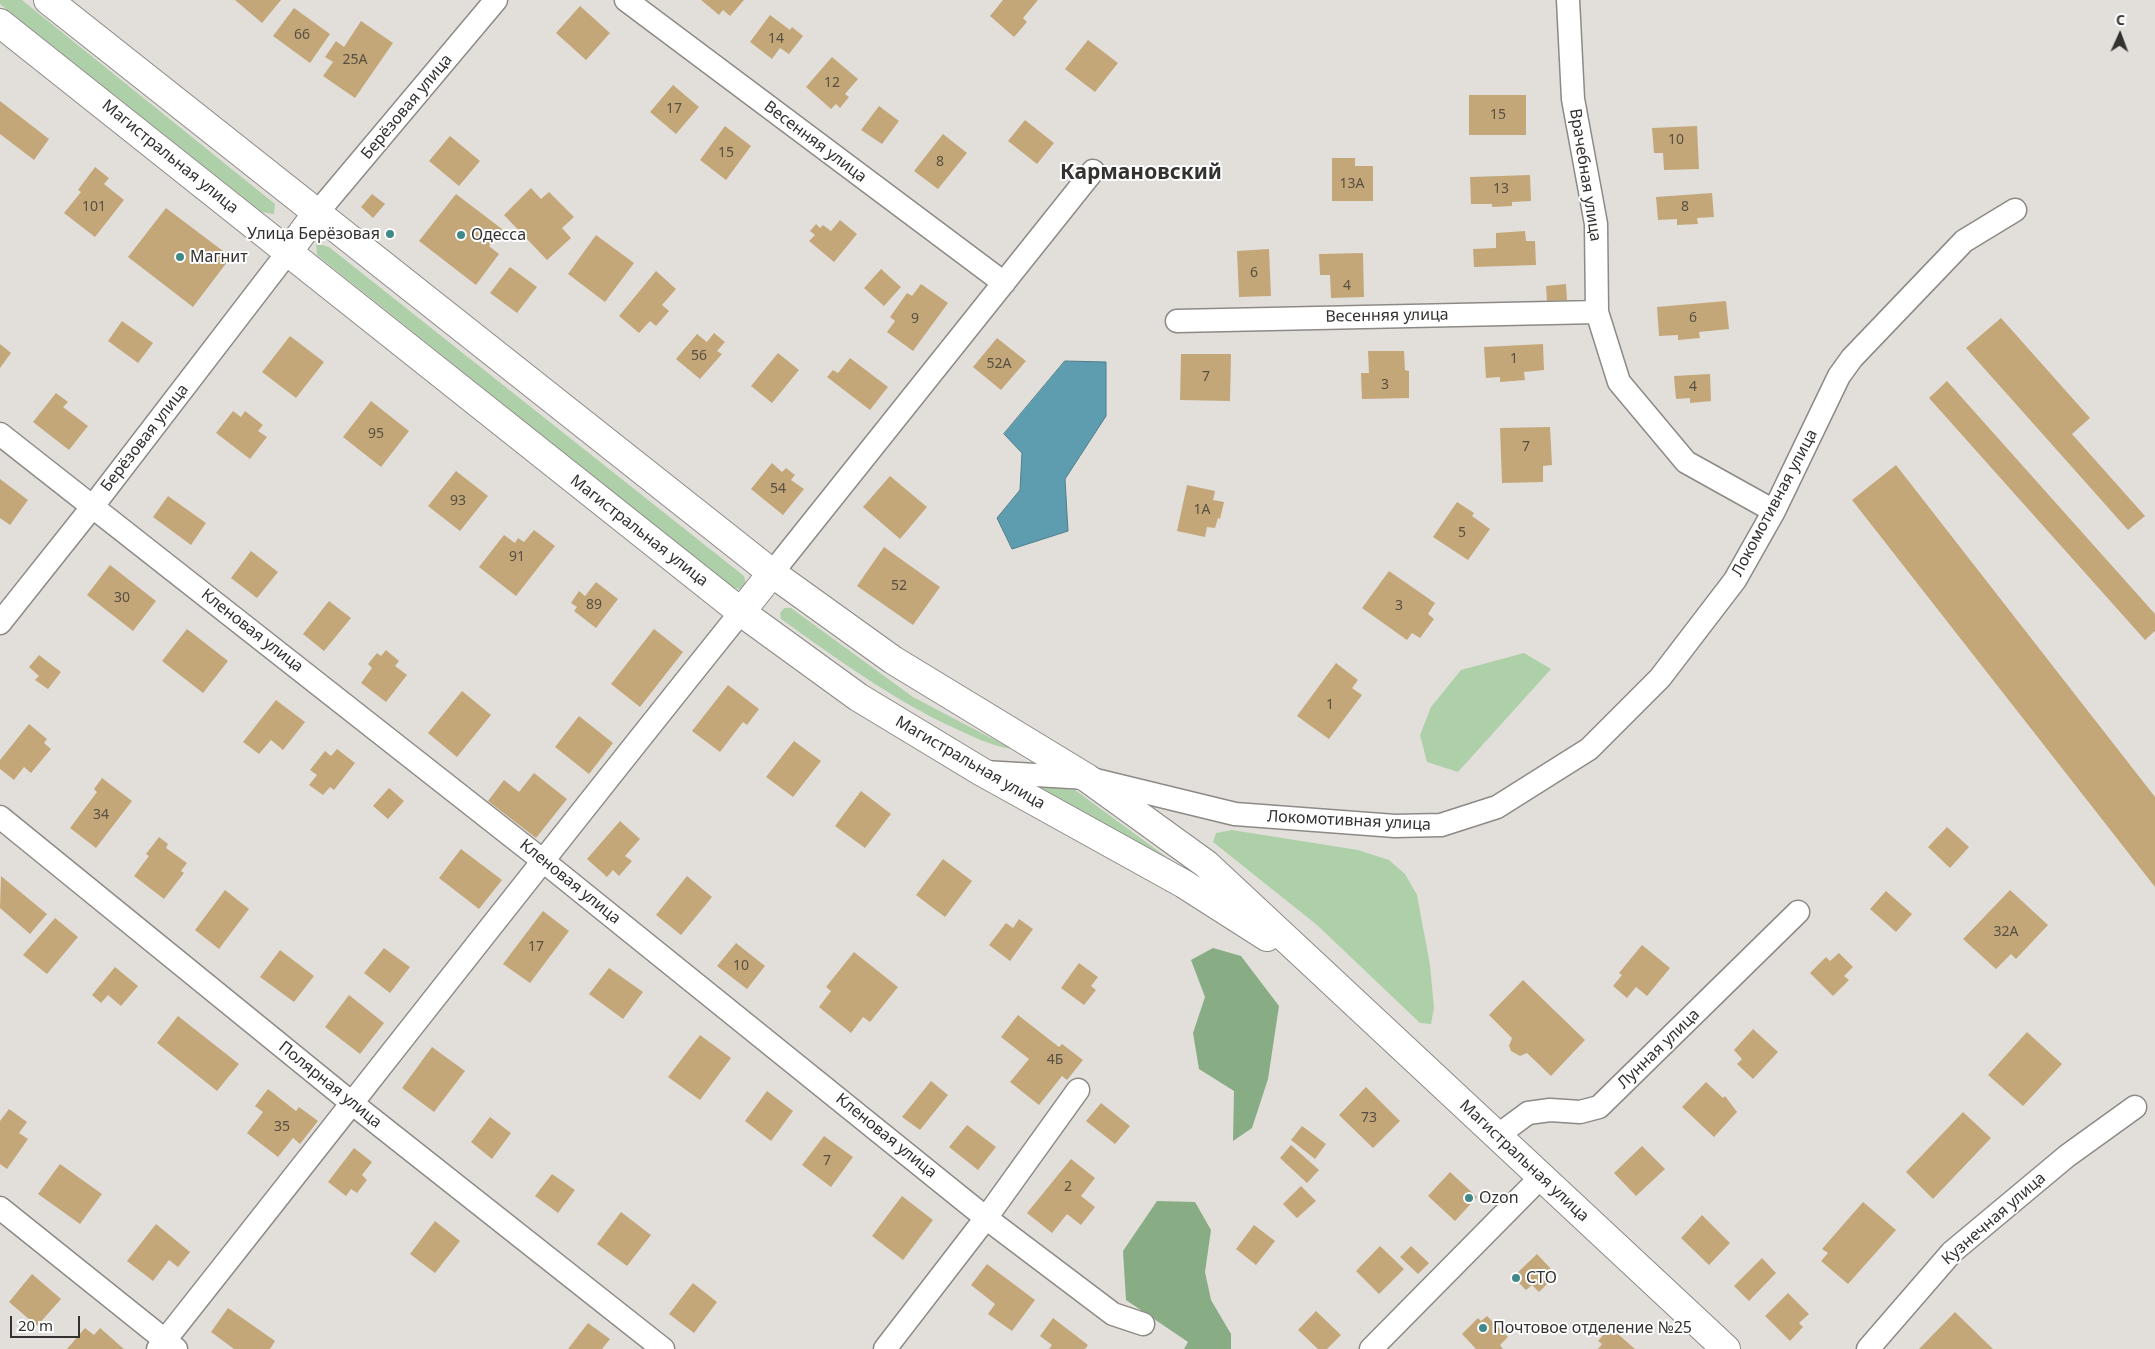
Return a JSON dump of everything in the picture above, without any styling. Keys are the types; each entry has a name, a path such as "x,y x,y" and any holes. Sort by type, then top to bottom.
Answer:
{"main road":[{"name":"Магистральная улица","path":"48,0 772,573 893,660 1087,778 1206,864 1726,1349"},
{"name":"Магистральная улица","path":"0,23 741,612 858,697 982,772 1184,884 1323,972"},
{"path":"288,252 317,213"},
{"path":"741,612 772,573"}],"street":[{"name":"Берёзовая улица","path":"317,213 496,0"},
{"name":"Весенняя улица","path":"626,0 1004,283"},
{"name":"Врачебная улица","path":"1568,1 1574,99 1596,224 1597,312 1619,382 1686,462 1774,511"},
{"path":"772,573 1093,171"},
{"name":"Локомотивная улица","path":"982,772 1087,778 1234,814 1396,826 1441,825 1498,807 1589,749 1660,678 1735,580 1774,511 1839,376 1852,358 1964,241 2015,210"},
{"name":"Берёзовая улица","path":"0,623 93,506 288,252"},
{"name":"Весенняя улица","path":"1177,321 1597,312"},
{"name":"Кленовая улица","path":"0,434 542,860 986,1218 1114,1314 1143,1324"},
{"path":"0,1208 166,1346 542,860 741,612"},
{"name":"Полярная улица","path":"0,817 353,1104 663,1349"},
{"name":"Лунная улица","path":"1497,1136 1528,1113 1550,1110 1580,1112 1599,1107 1798,912"},
{"path":"885,1349 986,1218 1078,1090"},
{"name":"Кузнечная улица","path":"1868,1349 1952,1252 2067,1156 2135,1107"},
{"path":"1371,1349 1541,1177"}],"green space":[{"path":"0,0 22,0 275,204 274,214 262,212 0,4"},
{"path":"316,243 329,247 744,576 747,590 733,588 317,255"},
{"path":"784,608 791,608 913,697 1012,749 989,743 967,734 929,716 885,690 781,619 780,613"},
{"path":"1524,653 1551,669 1458,772 1427,762 1420,735 1431,707 1461,670"},
{"path":"1032,786 1075,790 1176,864"},
{"path":"1232,830 1358,850 1389,860 1405,874 1417,895 1430,965 1434,1008 1431,1024 1420,1023 1317,925 1213,842 1216,833"},
{"path":"1213,948 1241,956 1279,1006 1268,1079 1252,1128 1233,1141 1234,1091 1199,1069 1193,1033 1205,997 1191,960"},
{"path":"1157,1201 1195,1202 1211,1230 1205,1272 1211,1300 1231,1334 1231,1349 1184,1349 1188,1342 1126,1300 1123,1251"}],"water":[{"path":"1065,361 1106,362 1106,416 1065,479 1068,531 1012,549 997,518 1020,490 1022,453 1004,434"}],"building":[{"path":"235,0 281,0 262,23"},
{"path":"701,0 744,0 730,16 723,10 719,15"},
{"path":"1003,0 1038,0 1023,18 1027,22 1014,37 990,16"},
{"path":"580,6 610,33 586,60 556,33"},
{"path":"294,8 330,34 310,63 273,36"},
{"path":"770,15 790,30 792,27 803,36 789,54 780,48 772,59 750,42"},
{"path":"361,21 393,43 355,98 323,76 333,62 325,57 336,41 344,47"},
{"path":"1088,40 1118,63 1095,92 1065,69"},
{"path":"832,57 858,79 845,94 849,97 840,108 836,104 831,109 806,87"},
{"path":"673,85 699,107 676,134 650,112"},
{"path":"1469,95 1526,95 1526,135 1469,135"},
{"path":"0,101 49,139 34,160 0,134"},
{"path":"879,106 899,121 882,144 861,130"},
{"path":"1025,120 1054,143 1037,164 1008,141"},
{"path":"725,126 751,146 726,180 700,160"},
{"path":"1697,126 1699,169 1664,170 1663,153 1654,153 1652,128"},
{"path":"943,134 967,153 938,189 914,171"},
{"path":"450,136 480,161 459,186 429,161"},
{"path":"1332,158 1355,158 1355,166 1373,166 1373,201 1332,201"},
{"path":"95,167 109,178 104,184 124,200 95,237 64,213 81,192 78,190"},
{"path":"1530,175 1531,201 1512,202 1512,206 1492,207 1492,204 1471,204 1470,177"},
{"path":"531,188 541,199 549,192 574,217 562,228 571,238 547,260 504,215"},
{"path":"1712,193 1714,217 1697,218 1698,224 1677,225 1677,219 1658,220 1656,197"},
{"path":"372,194 385,204 373,218 361,207"},
{"name":"Одесса","path":"456,194 502,229 489,246 499,254 476,285 419,241"},
{"name":"Магнит","path":"166,208 231,257 193,307 128,257"},
{"path":"840,220 857,234 834,262 809,241 815,235 810,231 816,224 820,228 823,225 831,231"},
{"path":"1525,231 1526,241 1535,241 1536,265 1474,267 1473,249 1496,248 1496,233"},
{"path":"596,235 634,263 605,302 568,274"},
{"path":"1269,249 1271,296 1239,297 1237,251"},
{"path":"1363,253 1364,297 1331,298 1330,275 1320,275 1319,254"},
{"path":"510,267 537,287 517,313 490,293"},
{"path":"881,269 901,287 884,306 864,288"},
{"path":"656,271 676,289 662,305 669,311 656,326 650,321 639,333 619,316"},
{"path":"921,284 948,303 913,351 887,332 895,321 890,317 907,293 912,296"},
{"path":"1566,284 1567,300 1547,301 1546,286"},
{"path":"1726,301 1729,329 1699,332 1700,338 1678,340 1678,335 1659,336 1657,307"},
{"path":"2001,318 2090,418 2072,434 2145,516 2128,530 1966,348"},
{"path":"122,321 153,343 138,363 108,341"},
{"path":"714,333 725,342 717,351 722,354 700,379 676,359 697,334 707,342"},
{"path":"290,336 324,362 296,398 262,372"},
{"path":"997,338 1026,361 1001,390 973,367"},
{"path":"0,344 11,353 0,368"},
{"path":"1543,344 1544,370 1524,372 1525,380 1500,382 1500,377 1486,378 1484,347"},
{"path":"1368,351 1404,351 1405,370 1409,371 1409,398 1362,399 1361,373 1369,373"},
{"path":"778,353 799,370 772,403 751,386"},
{"path":"1181,354 1231,354 1230,401 1180,400"},
{"path":"850,358 888,387 870,410 827,377 833,370 838,373"},
{"path":"1710,374 1711,401 1690,403 1690,398 1676,399 1674,376"},
{"path":"1947,381 2155,614 2155,631 2145,640 1929,398"},
{"path":"56,393 68,402 63,407 88,426 69,450 33,422"},
{"path":"371,401 409,431 381,467 343,437"},
{"path":"233,411 241,417 245,411 263,425 258,431 267,437 250,459 216,433"},
{"path":"1550,427 1552,465 1543,466 1543,482 1502,483 1500,428"},
{"path":"772,463 782,472 786,468 795,475 791,480 804,489 783,515 751,489"},
{"path":"1896,465 2155,797 2155,887 1852,500"},
{"path":"456,471 488,496 460,531 428,506"},
{"path":"890,476 927,507 900,539 863,507"},
{"path":"0,479 28,500 10,525 0,518"},
{"path":"1187,485 1215,491 1213,500 1224,502 1220,519 1218,518 1215,528 1207,527 1205,537 1177,531"},
{"path":"168,496 206,523 191,545 153,517"},
{"path":"1457,502 1474,513 1472,516 1490,529 1468,560 1433,537"},
{"path":"534,530 555,546 516,596 479,567 504,535 515,543 518,538 524,542"},
{"path":"884,547 940,587 913,625 857,586"},
{"path":"251,551 278,572 257,598 231,578"},
{"path":"110,565 156,601 133,631 87,595"},
{"path":"1389,571 1435,603 1428,614 1434,619 1420,638 1412,633 1407,640 1362,608"},
{"path":"596,582 618,599 596,628 574,611 577,607 571,603 579,591 585,596"},
{"path":"329,601 351,618 324,651 303,634"},
{"path":"187,629 228,661 203,693 162,661"},
{"path":"654,629 683,652 640,707 611,684"},
{"path":"386,650 399,661 395,666 407,675 386,702 361,683 372,668 368,664 377,653 381,656"},
{"path":"39,655 61,672 48,689 35,680 39,676 29,667"},
{"path":"1336,663 1358,680 1352,688 1362,695 1329,739 1297,716"},
{"path":"728,685 759,709 747,725 743,722 720,752 692,731"},
{"path":"462,691 491,715 457,757 428,733"},
{"path":"276,700 305,722 283,750 271,740 259,754 243,742"},
{"path":"579,716 613,743 589,774 555,747"},
{"path":"29,724 47,739 44,743 51,749 31,773 24,767 14,780 0,769 0,760"},
{"path":"794,741 821,761 793,797 766,777"},
{"path":"337,749 355,763 334,790 330,787 323,795 309,785 317,775 310,770 325,751 331,756"},
{"path":"534,773 567,799 536,838 488,801 504,780 519,792"},
{"path":"102,778 132,801 96,848 70,828 97,792 94,789"},
{"path":"389,788 404,801 388,819 373,806"},
{"path":"861,791 891,814 865,848 835,826"},
{"path":"620,821 640,839 625,856 632,861 619,876 613,870 607,877 587,859"},
{"path":"1947,827 1969,847 1950,868 1928,847"},
{"path":"159,837 168,844 166,848 187,863 181,871 184,873 164,899 134,876 149,856 146,854"},
{"path":"461,849 502,880 479,909 439,878"},
{"path":"943,859 972,881 945,917 916,895"},
{"path":"1,876 47,914 30,934 0,908"},
{"path":"687,876 712,897 681,935 656,915"},
{"path":"225,890 249,909 219,949 195,930"},
{"path":"2010,890 2048,925 2016,959 2011,954 1996,969 1963,939"},
{"path":"1886,891 1912,914 1896,932 1870,909"},
{"path":"543,911 569,931 530,983 503,964"},
{"path":"55,918 78,937 47,974 23,955"},
{"path":"1019,919 1033,929 1010,961 989,945 1006,923 1013,928"},
{"path":"736,943 765,966 747,989 717,966"},
{"path":"1642,945 1670,968 1647,996 1636,987 1627,998 1613,986 1622,975 1619,973"},
{"path":"384,948 410,967 390,993 364,973"},
{"path":"280,950 314,976 294,1002 260,977"},
{"path":"854,952 898,987 870,1022 863,1017 851,1033 819,1007 831,991 826,987"},
{"path":"1839,953 1853,967 1844,976 1849,980 1833,996 1810,973 1826,957 1830,961"},
{"path":"1079,963 1098,977 1091,986 1096,990 1084,1005 1061,988"},
{"path":"115,967 138,986 121,1006 108,995 101,1003 92,995"},
{"path":"609,968 643,992 623,1019 589,994"},
{"path":"1523,980 1585,1040 1551,1076 1527,1053 1520,1056 1511,1051 1509,1046 1512,1038 1489,1015"},
{"path":"349,995 384,1023 360,1054 325,1027"},
{"path":"1018,1015 1059,1047 1062,1044 1083,1060 1067,1080 1062,1076 1039,1105 1010,1082 1029,1059 1001,1037"},
{"path":"178,1016 239,1064 217,1091 157,1043"},
{"path":"1753,1029 1778,1052 1753,1079 1737,1064 1742,1059 1734,1050"},
{"path":"2027,1032 2062,1064 2023,1106 1988,1075"},
{"path":"700,1035 731,1058 700,1100 668,1077"},
{"path":"432,1047 465,1071 434,1112 402,1088"},
{"path":"931,1081 948,1095 920,1130 902,1117"},
{"path":"1706,1082 1723,1098 1725,1096 1737,1112 1714,1137 1682,1107"},
{"path":"1366,1087 1400,1121 1373,1148 1339,1115"},
{"path":"268,1089 296,1111 299,1107 318,1121 300,1144 293,1138 278,1157 247,1133 263,1112 255,1106"},
{"path":"767,1091 793,1111 771,1141 745,1121"},
{"path":"1101,1103 1130,1126 1115,1144 1086,1121"},
{"path":"9,1109 27,1122 19,1133 28,1139 7,1169 0,1164 0,1121"},
{"path":"1963,1112 1991,1138 1933,1199 1906,1172"},
{"path":"490,1117 511,1133 492,1159 471,1142"},
{"path":"967,1125 996,1147 978,1170 949,1147"},
{"path":"1302,1126 1326,1144 1315,1159 1291,1140"},
{"path":"824,1136 853,1157 831,1187 802,1165"},
{"path":"1291,1145 1319,1170 1307,1183 1280,1158"},
{"path":"1642,1146 1665,1169 1636,1196 1614,1173"},
{"path":"354,1148 372,1162 362,1175 367,1180 357,1193 351,1189 346,1196 328,1182"},
{"path":"1071,1159 1095,1178 1081,1196 1095,1207 1081,1225 1067,1214 1052,1233 1027,1213"},
{"path":"60,1164 102,1194 80,1224 38,1194"},
{"path":"1450,1172 1477,1197 1455,1221 1428,1196"},
{"path":"552,1174 575,1190 558,1213 535,1196"},
{"path":"1301,1186 1316,1201 1297,1218 1283,1204"},
{"path":"902,1196 933,1220 903,1260 872,1236"},
{"path":"1863,1202 1896,1230 1848,1284 1821,1261 1828,1253 1822,1249"},
{"path":"621,1212 651,1235 627,1266 597,1244"},
{"path":"1702,1215 1730,1243 1709,1265 1681,1238"},
{"path":"435,1221 460,1241 435,1273 410,1254"},
{"path":"156,1224 190,1252 178,1267 169,1260 153,1281 127,1261"},
{"path":"1254,1225 1275,1241 1256,1265 1236,1249"},
{"path":"1380,1246 1404,1269 1379,1294 1356,1271"},
{"path":"1411,1246 1429,1263 1418,1274 1400,1257"},
{"path":"1537,1254 1551,1269 1544,1275 1550,1281 1539,1292 1532,1285 1526,1290 1513,1277"},
{"path":"1762,1258 1776,1273 1749,1301 1734,1286"},
{"path":"987,1264 1035,1300 1012,1331 988,1314 995,1304 971,1285"},
{"path":"32,1274 61,1299 37,1326 9,1302"},
{"path":"693,1283 717,1302 694,1333 669,1314"},
{"path":"1788,1293 1809,1314 1799,1323 1803,1327 1790,1341 1765,1316"},
{"path":"228,1308 275,1341 270,1349 234,1349 211,1332"},
{"path":"1316,1311 1341,1335 1327,1349 1318,1349 1298,1330"},
{"path":"1955,1312 1993,1349 1919,1349"},
{"name":"Почтовое отделение №25","path":"1487,1316 1508,1337 1500,1345 1503,1349 1476,1349 1462,1334 1478,1318 1481,1321"},
{"path":"1053,1318 1088,1345 1085,1349 1049,1349 1052,1345 1040,1336"},
{"path":"588,1323 610,1339 602,1349 568,1349"},
{"path":"1610,1327 1635,1349 1598,1349 1602,1344 1598,1341"},
{"path":"85,1328 94,1335 100,1328 124,1349 67,1349"}],"place":[{"name":"Улица Берёзовая","path":"390,234"},
{"name":"Одесса","path":"461,235"},
{"name":"Магнит","path":"180,257"},
{"name":"Ozon","path":"1469,1198"},
{"name":"СТО","path":"1516,1278"},
{"name":"Почтовое отделение №25","path":"1483,1328"}],"district":[{"name":"Кармановский","path":"1141,173"}]}
